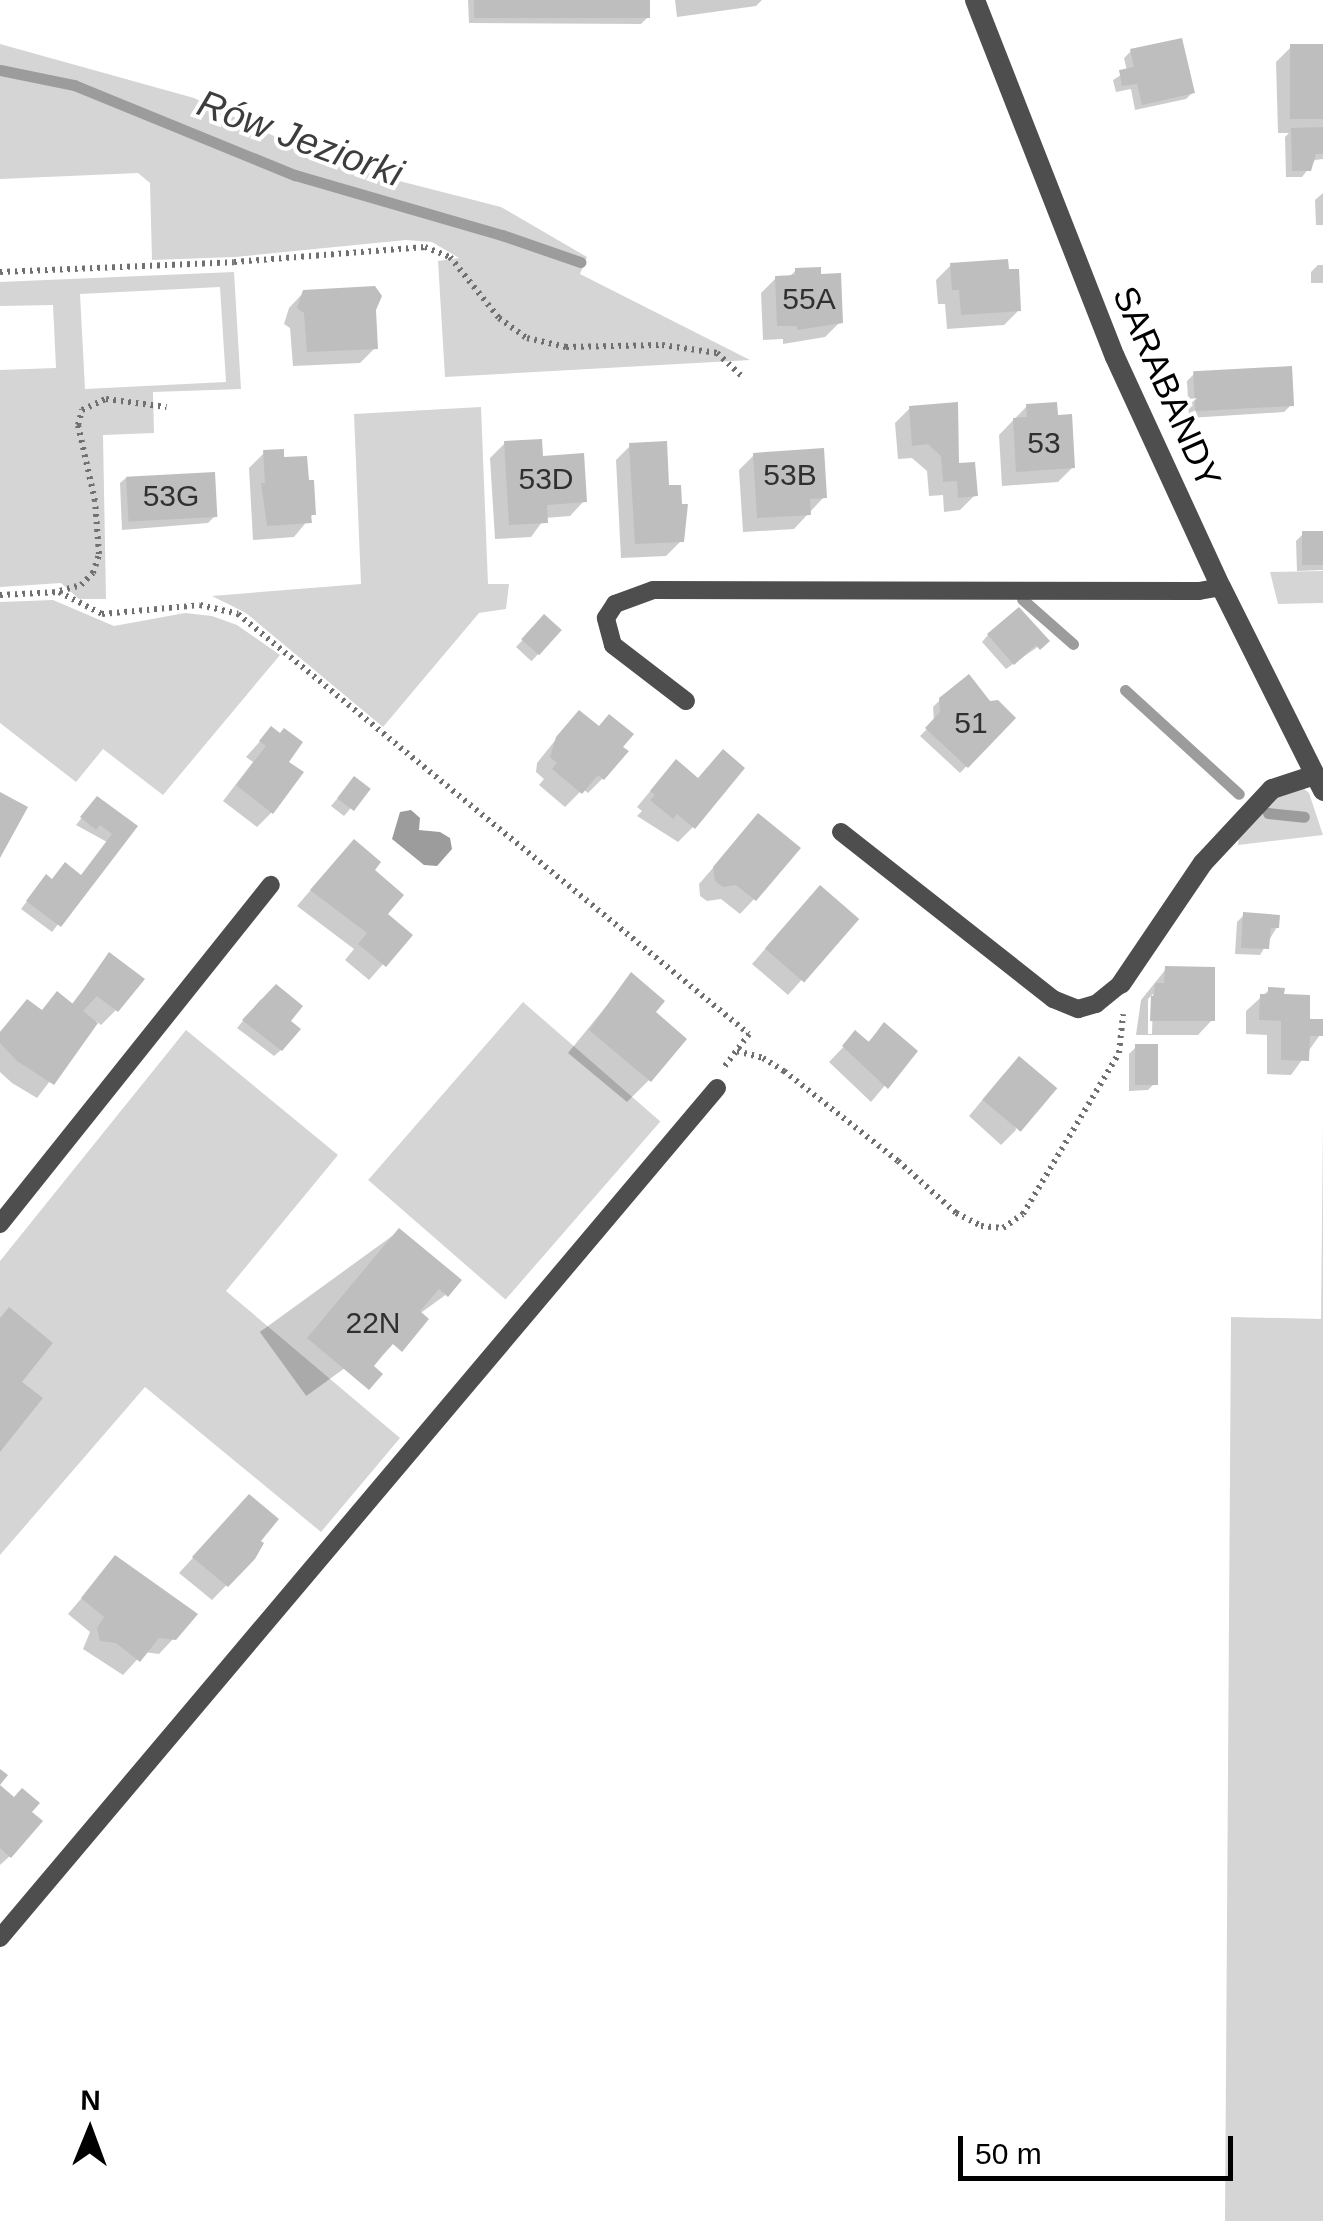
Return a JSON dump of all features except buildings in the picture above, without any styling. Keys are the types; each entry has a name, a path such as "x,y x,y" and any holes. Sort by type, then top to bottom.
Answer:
{"street":[{"name":"SARABANDY","path":"975,0 1116,358 1221,587 1319,783"},
{"path":"1121,984 1203,862 1272,789 1319,783"}],"lane":[{"path":"686,700 613,646 606,618 614,604 653,590 1199,591 1221,587"},
{"path":"841,832 1053,1000 1078,1009 1096,1004 1121,984"},
{"path":"0,1224 272,886"},
{"path":"0,1938 717,1088"}],"path":[{"path":"0,272 234,262 425,247 450,257 499,318 526,338 566,347 662,345 717,354 743,376"},
{"path":"0,595 59,592 82,585 93,573 99,554 96,501 78,425 82,410 106,398 166,407"},
{"path":"59,592 102,614 200,605 238,614 749,1034 736,1051 753,1054 784,1071 898,1161 956,1213 981,1226 1003,1228 1023,1214 1119,1052 1124,1024 1121,984"}],"shaded area":[{"path":"0,44 194,98 316,156 501,207 587,257 580,274 750,360 445,377 438,261 459,258 432,242 406,240 235,257 152,260 150,183 138,173 0,179"},
{"path":"234,272 241,389 153,392 154,433 103,435 106,599 79,599 61,583 0,587 0,370 56,368 53,305 0,306 0,282","holes":["220,287 226,382 85,389 80,294"]},
{"path":"481,407 488,584 509,584 506,609 479,613 383,727 246,613 212,596 361,584 354,414"},
{"path":"1323,571 1323,603 1278,604 1270,572"},
{"path":"53,600 114,626 185,613 212,616 237,625 280,655 163,795 103,749 76,782 0,723 0,602"},
{"path":"1303,788 1309,793 1323,835 1238,845 1239,834 1277,796"},
{"path":"411,810 420,818 419,830 440,832 450,838 452,849 437,866 424,865 392,839 400,812"},
{"path":"523,1002 660,1121 506,1300 368,1180"},
{"path":"186,1030 338,1155 226,1291 400,1438 321,1532 145,1387 0,1555 0,1261"},
{"path":"1323,1123 1323,2221 1225,2221 1231,1317 1321,1319"}],"waterway":[{"name":"Rów Jeziorki","path":"0,70 74,85 295,175 502,235 580,262"},
{"path":"1022,599 1073,644"},
{"name":"Rów Jeziorki","path":"1125,690 1239,794"},
{"name":"Rów Jeziorki","path":"1268,813 1304,817"}]}
